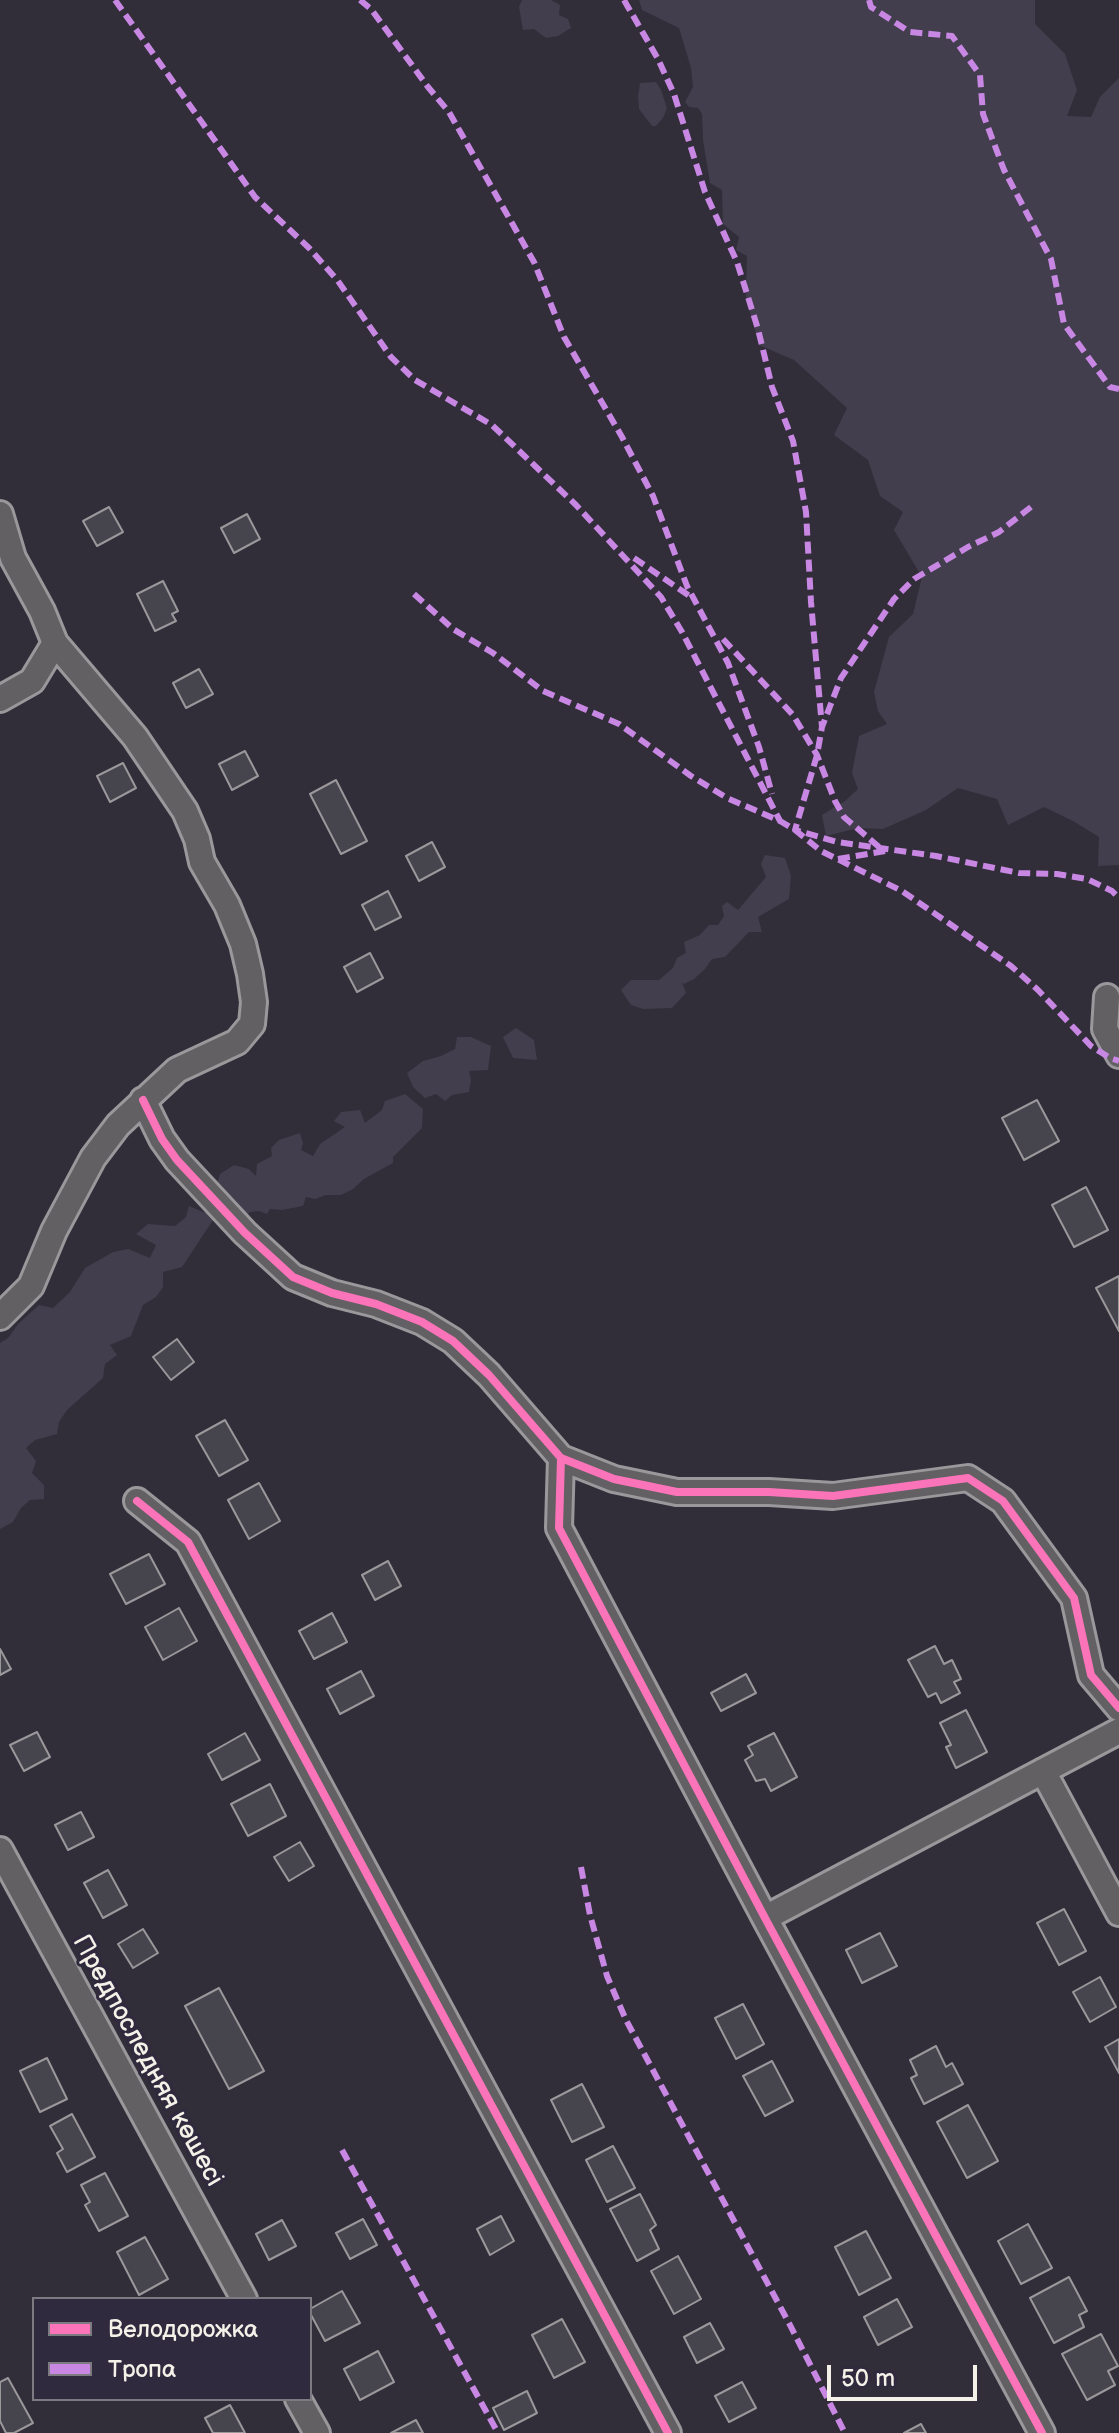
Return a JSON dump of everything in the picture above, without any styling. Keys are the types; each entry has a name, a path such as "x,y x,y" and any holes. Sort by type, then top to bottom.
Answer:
{"street":[{"path":"0,514 13,558 42,611 55,643 135,737 185,811 197,839 202,862 227,905 243,944 254,1002 252,1024 237,1042 177,1070 118,1125 93,1158 54,1231 31,1286 0,1317"},
{"path":"0,699 32,681 55,643"},
{"path":"1107,997 1105,1029 1119,1055"},
{"path":"143,1100 162,1139 177,1160 245,1233 293,1277 422,1322 453,1341 489,1375 561,1458 614,1479 677,1492 833,1496 968,1478 1003,1501 1074,1598 1091,1675 1119,1708"},
{"path":"561,1458 559,1528 1042,2433"},
{"path":"137,1501 188,1542 668,2433"},
{"path":"765,1918 1119,1731"},
{"path":"1043,1771 1119,1913"},
{"name":"Предпоследняя көшесі","path":"0,1850 243,2297"},
{"path":"299,2401 317,2433"}],"shaded area":[{"path":"522,0 551,0 560,5 559,15 568,19 571,28 558,36 546,38 534,29 523,30 519,7"},
{"path":"639,0 1035,0 1035,24 1065,54 1077,90 1067,116 1091,117 1100,97 1119,78 1119,865 1098,866 1099,837 1044,807 1008,825 997,799 958,788 926,810 883,829 858,828 826,836 822,815 858,789 852,773 859,736 887,724 878,711 874,692 889,637 913,614 922,577 894,530 903,512 880,496 868,460 834,435 847,408 794,360 759,345 746,297 747,256 736,250 739,237 723,224 722,190 710,183 702,114 698,108 689,107 685,102 693,87 691,68 679,28 642,10"},
{"path":"656,82 667,108 663,118 652,126 639,109 638,96 640,83"},
{"path":"765,855 785,858 791,876 789,899 758,917 762,932 749,932 725,957 712,959 694,979 684,984 682,982 686,993 672,1008 643,1009 631,1005 621,990 631,980 659,980 673,968 677,958 686,953 684,942 700,935 709,925 718,925 724,916 722,906 727,902 738,910 766,877 761,864"},
{"path":"516,1028 534,1040 537,1060 513,1058 503,1037"},
{"path":"457,1037 471,1037 491,1046 488,1070 469,1071 469,1092 452,1095 445,1101 436,1094 425,1098 413,1087 407,1073 423,1061 455,1049"},
{"path":"405,1094 423,1109 422,1128 393,1157 393,1163 353,1189 341,1195 315,1199 306,1197 303,1206 270,1209 267,1214 250,1212 244,1217 227,1203 224,1188 217,1184 220,1174 234,1165 249,1169 256,1176 257,1164 272,1156 271,1148 279,1140 300,1133 303,1143 301,1150 313,1156 320,1144 345,1127 334,1121 341,1112 360,1110 365,1123 382,1110 385,1101"},
{"path":"189,1206 215,1217 182,1267 163,1272 163,1287 156,1297 143,1305 131,1336 110,1345 117,1355 105,1364 103,1378 67,1410 59,1422 57,1434 35,1440 26,1448 36,1461 32,1473 44,1485 44,1499 30,1500 13,1522 0,1529 0,1343 39,1305 53,1308 70,1292 85,1268 113,1252 128,1249 150,1258 156,1245 136,1234 148,1224 175,1226 186,1217"}],"building":[{"path":"109,507 123,532 97,546 83,521"},
{"path":"247,514 260,539 234,553 221,528"},
{"path":"163,581 178,611 172,614 176,621 155,631 137,594"},
{"path":"199,669 213,694 186,708 173,683"},
{"path":"245,751 258,776 232,790 219,764"},
{"path":"123,763 136,788 110,802 97,776"},
{"path":"336,780 367,841 341,854 310,794"},
{"path":"432,842 445,867 419,881 406,856"},
{"path":"388,891 401,917 375,930 362,905"},
{"path":"370,953 383,978 357,992 344,967"},
{"path":"1037,1100 1059,1141 1024,1160 1002,1118"},
{"path":"1086,1187 1108,1230 1074,1247 1052,1205"},
{"path":"1119,1276 1119,1331 1096,1288"},
{"path":"177,1339 194,1362 171,1380 153,1357"},
{"path":"225,1420 248,1460 219,1476 196,1436"},
{"path":"259,1483 280,1521 249,1539 228,1500"},
{"path":"149,1554 165,1584 126,1604 110,1574"},
{"path":"388,1561 401,1586 375,1600 362,1575"},
{"path":"179,1608 197,1641 163,1660 145,1627"},
{"path":"332,1613 347,1642 314,1659 299,1631"},
{"path":"935,1646 944,1664 952,1660 961,1679 954,1682 960,1693 941,1703 936,1693 928,1697 908,1660"},
{"path":"0,1649 11,1669 0,1675"},
{"path":"361,1671 374,1696 340,1714 327,1689"},
{"path":"746,1674 756,1693 721,1711 711,1693"},
{"path":"966,1710 987,1752 956,1768 946,1747 951,1745 940,1723"},
{"path":"37,1732 50,1757 24,1771 10,1745"},
{"path":"245,1733 260,1760 222,1780 208,1754"},
{"path":"774,1733 797,1777 771,1791 765,1779 756,1781 745,1760 753,1755 748,1746"},
{"path":"270,1784 286,1816 248,1836 231,1804"},
{"path":"81,1812 94,1837 68,1850 55,1825"},
{"path":"300,1842 314,1866 289,1881 274,1857"},
{"path":"108,1870 127,1905 103,1918 84,1883"},
{"path":"1064,1909 1086,1951 1059,1965 1037,1923"},
{"path":"143,1929 158,1953 133,1968 118,1944"},
{"path":"880,1933 897,1966 862,1983 846,1950"},
{"path":"1100,1977 1116,2007 1090,2022 1073,1992"},
{"path":"219,1988 264,2071 229,2089 185,2006"},
{"path":"743,2004 764,2044 736,2059 715,2018"},
{"path":"1119,2039 1119,2073 1105,2047"},
{"path":"936,2046 946,2067 952,2063 963,2084 924,2104 911,2078 917,2075 910,2060"},
{"path":"47,2058 67,2099 40,2112 20,2071"},
{"path":"772,2061 793,2101 765,2116 743,2076"},
{"path":"582,2084 604,2127 572,2142 551,2100"},
{"path":"968,2105 998,2161 967,2178 937,2122"},
{"path":"72,2114 95,2157 67,2172 57,2153 63,2149 50,2126"},
{"path":"613,2146 635,2188 607,2202 586,2160"},
{"path":"105,2173 128,2216 99,2231 85,2205 90,2202 81,2185"},
{"path":"640,2194 656,2225 650,2230 659,2249 637,2261 610,2209"},
{"path":"501,2216 514,2241 490,2255 477,2229"},
{"path":"363,2219 377,2245 350,2259 336,2233"},
{"path":"282,2220 296,2246 269,2260 256,2234"},
{"path":"1028,2224 1052,2268 1021,2284 998,2241"},
{"path":"866,2231 891,2278 859,2295 835,2247"},
{"path":"145,2237 168,2279 139,2295 117,2252"},
{"path":"678,2256 701,2299 674,2314 651,2271"},
{"path":"1069,2277 1087,2311 1079,2315 1084,2327 1054,2343 1030,2298"},
{"path":"342,2291 360,2323 325,2341 312,2317 312,2308"},
{"path":"897,2299 912,2327 878,2345 864,2317"},
{"path":"562,2319 585,2362 554,2378 532,2335"},
{"path":"710,2323 724,2349 697,2363 684,2337"},
{"path":"1101,2334 1118,2366 1108,2371 1115,2385 1087,2400 1062,2354"},
{"path":"378,2351 394,2382 360,2400 344,2369"},
{"path":"8,2378 33,2423 14,2433 6,2433 0,2421 0,2382"},
{"path":"742,2382 756,2408 729,2422 715,2396"},
{"path":"527,2391 537,2413 504,2430 493,2408"},
{"path":"230,2405 245,2433 213,2433 205,2418"},
{"path":"416,2420 423,2433 391,2433"},
{"path":"921,2424 926,2433 904,2433"}],"marked path":[{"path":"115,0 255,197 309,248 338,281 391,357 415,380 492,425 576,505 661,597 780,821"},
{"path":"360,0 371,9 449,112 534,262 564,337 653,496 687,586 728,663 759,747 772,794"},
{"path":"624,0 674,94 705,192 737,262 772,387 793,441 806,512 822,727"},
{"path":"869,0 871,7 910,32 952,36 980,75 983,114 1004,170 1051,259 1064,324 1110,387 1119,389"},
{"path":"1031,507 999,532 914,579 894,599 841,678 822,727 795,830 837,842 936,856 1019,873 1087,879 1112,891 1119,898"},
{"path":"634,558 691,597"},
{"path":"414,594 453,629 493,653 543,691 619,724 727,798 780,821 821,851 902,891 1011,966 1091,1046 1119,1061"},
{"path":"723,639 793,715 817,755 844,817 879,847"},
{"path":"838,859 885,851"},
{"path":"581,1867 607,1976 626,2020 845,2433"},
{"path":"342,2150 498,2433"}],"cycle path":[{"path":"143,1100 162,1139 177,1160 245,1233 293,1277 422,1322 453,1341 489,1375 561,1458 614,1479 677,1492 833,1496 968,1478 1003,1501 1074,1598 1091,1675 1119,1708"},
{"path":"561,1458 559,1528 1042,2433"},
{"path":"137,1501 188,1542 668,2433"}]}
